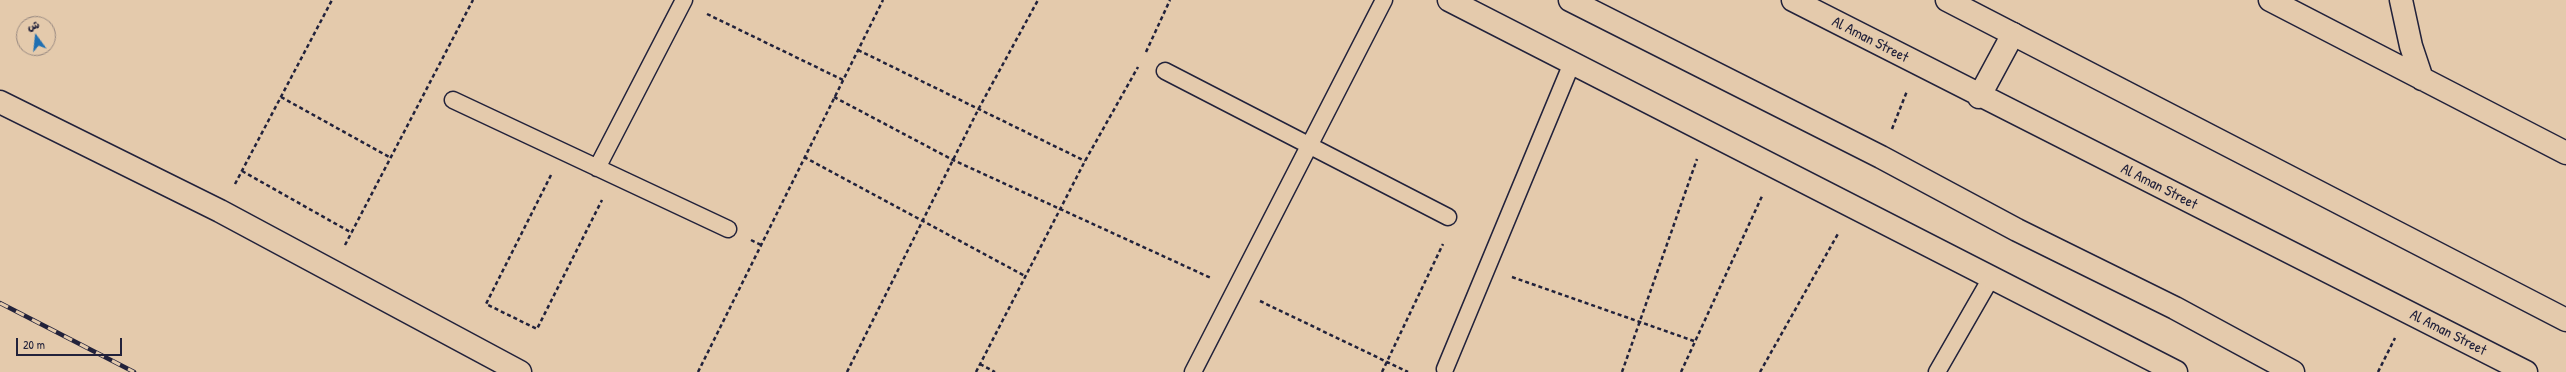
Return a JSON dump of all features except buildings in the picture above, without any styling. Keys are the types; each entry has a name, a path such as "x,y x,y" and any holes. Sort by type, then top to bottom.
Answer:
{"street":[{"path":"1449,0 2176,372"},
{"path":"1570,0 1881,157 2018,230 2175,308 2288,371"},
{"name":"Al Aman Street","path":"1793,0 1979,96 2526,372"},
{"path":"1947,0 2566,320"},
{"path":"2270,0 2566,152"},
{"path":"2401,0 2411,46 2422,79"},
{"path":"1979,96 2012,34"},
{"path":"0,102 220,211 520,372"}],"lane":[{"path":"1193,372 1384,0"},
{"path":"597,168 684,1"},
{"path":"1445,369 1572,63"},
{"path":"1165,71 1448,217"},
{"path":"453,100 728,229"},
{"path":"1937,372 1991,278"}],"path":[{"path":"220,211 332,0"},
{"path":"332,271 473,0"},
{"path":"698,372 883,0"},
{"path":"847,372 979,108 1038,0"},
{"path":"1142,59 1170,0"},
{"path":"684,1 842,80"},
{"path":"858,50 1085,161"},
{"path":"1881,157 1918,65"},
{"path":"976,372 1085,161 1138,66"},
{"path":"281,97 391,158"},
{"path":"834,97 953,160 1235,289 1408,372"},
{"path":"1622,372 1706,132"},
{"path":"563,152 486,304 537,329 614,176"},
{"path":"804,157 1025,276"},
{"path":"1681,372 1775,168"},
{"path":"242,171 352,233"},
{"path":"1760,372 1853,208"},
{"path":"1382,372 1445,241"},
{"path":"1486,269 1694,341"},
{"path":"2378,372 2408,313"},
{"path":"980,364 995,372"}],"railway":[{"path":"0,303 134,372"}]}
